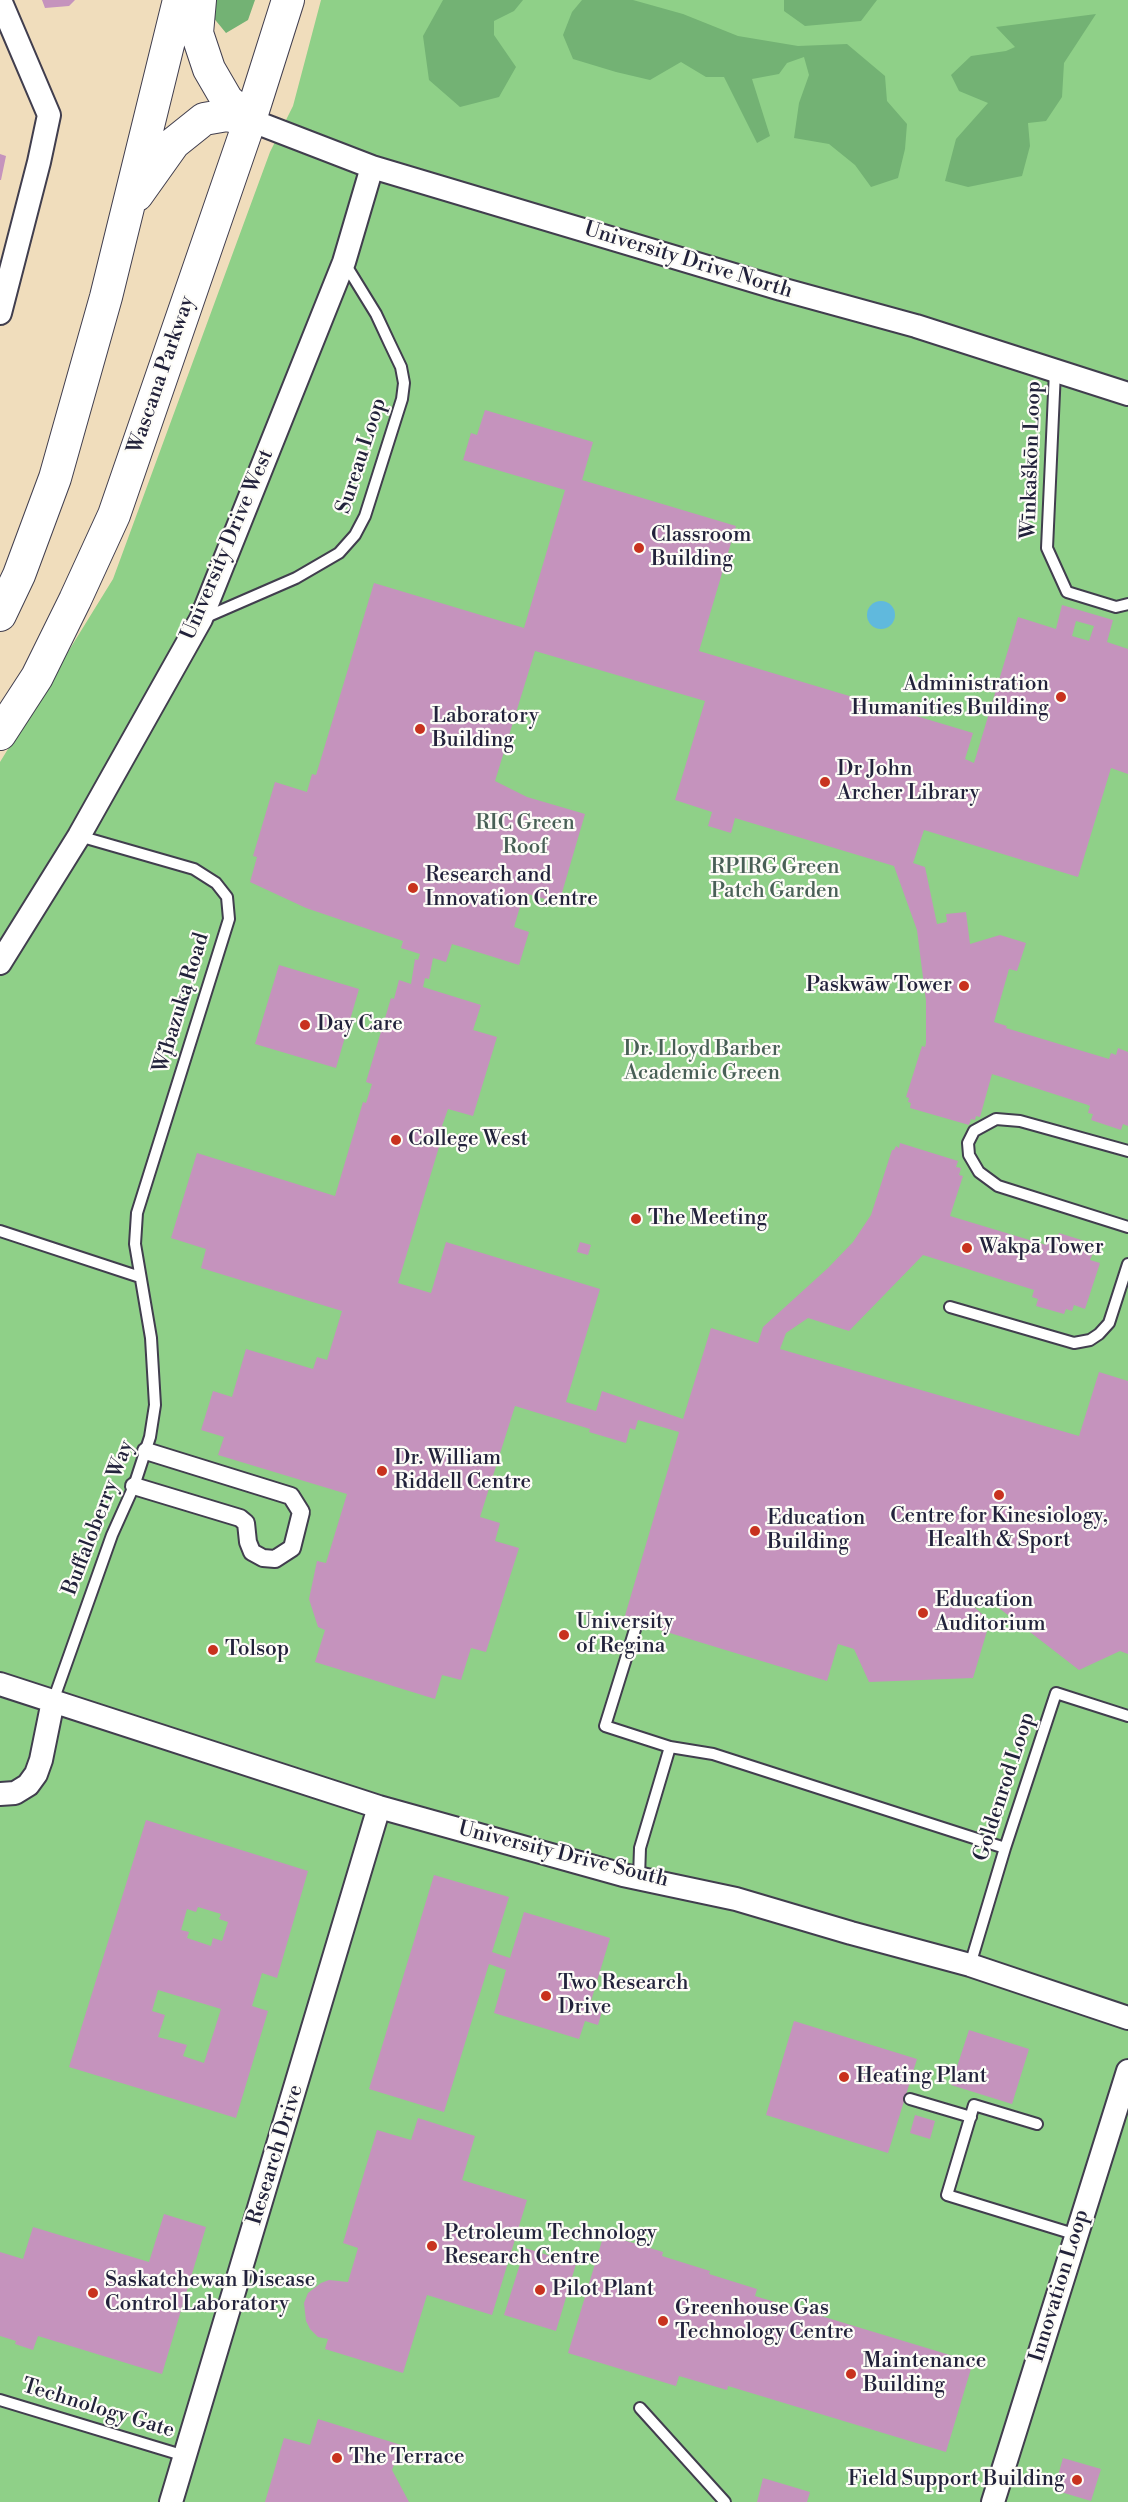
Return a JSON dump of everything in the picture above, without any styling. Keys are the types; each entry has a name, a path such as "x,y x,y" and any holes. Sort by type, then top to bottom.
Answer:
{"main road":[{"path":"0,615 19,575 55,478 106,297 179,0"},
{"path":"200,0 197,33 208,69 227,100 250,120"},
{"name":"Wascana Parkway","path":"0,735 37,677 114,515 250,120 288,0"},
{"path":"127,209 174,143 204,119 227,115 250,120"}],"street":[{"path":"0,0 49,115 0,313"},
{"name":"University Drive North","path":"250,120 372,166 780,289 916,326 1128,394"},
{"name":"University Drive West","path":"0,963 79,836 201,619 344,262 372,166"},
{"path":"135,1486 240,1518 246,1523 248,1542 252,1552 263,1558 275,1559 292,1548 301,1512 291,1496 146,1451"},
{"name":"University Drive South","path":"0,1684 379,1807 639,1877 736,1899 970,1965 1128,2018"},
{"path":"0,1794 15,1793 28,1785 36,1774 41,1760 52,1701"},
{"name":"Research Drive","path":"171,2502 379,1807"},
{"name":"Innovation Loop","path":"993,2502 1128,2071"}],"lane":[{"name":"Sureau Loop","path":"201,619 296,578 339,553 356,535 365,516 402,399 404,383 401,367 376,314 344,262"},
{"name":"Wīnkaškōn Loop","path":"1054,371 1047,548 1067,592 1116,607 1128,604"},
{"name":"Wį́bazuką Road","path":"79,836 194,869 216,883 226,897 229,919 137,1213 135,1244 140,1277"},
{"path":"1128,1151 1020,1121 996,1119 975,1131 968,1143 969,1155 979,1172 998,1186 1128,1227"},
{"path":"0,1231 140,1277"},
{"path":"950,1307 1074,1343 1090,1340 1099,1334 1108,1323 1125,1283 1128,1264"},
{"name":"Buffaloberry Way","path":"52,1701 112,1535 135,1486 146,1451 156,1405 151,1338 140,1277"},
{"path":"637,1623 605,1726 670,1747 713,1754 1005,1848"},
{"name":"Goldenrod Loop","path":"970,1965 1005,1848 1056,1693 1128,1716"},
{"path":"639,1877 640,1848 670,1747"},
{"path":"910,2099 971,2117"},
{"path":"1037,2124 974,2105 947,2195 1077,2235"},
{"name":"Technology Gate","path":"0,2400 185,2456"},
{"path":"640,2408 725,2502"}],"green space":[{"path":"211,0 255,0 248,20 226,33 212,16"},
{"name":"University of Regina","path":"321,0 1128,0 1128,2502 0,2502 0,762 113,579 270,152 293,106"},
{"path":"443,0 523,0 514,11 494,21 494,35 516,67 499,97 460,107 429,80 423,36"},
{"path":"582,0 633,0 683,14 738,36 798,46 847,44 885,76 887,101 907,124 905,149 898,178 871,187 855,165 829,144 794,138 799,103 809,75 804,57 787,63 779,74 752,79 770,136 757,143 724,77 706,77 681,62 650,80 573,59 563,35 572,12"},
{"path":"784,0 877,0 861,21 805,26 784,11"},
{"path":"1096,14 1064,63 1062,97 1046,121 1028,123 1030,146 1022,176 968,187 945,181 956,139 988,103 959,91 951,75 971,56 1006,51 1015,47 996,27"}],"water":[{"path":"881,601 891,605 895,615 891,625 881,629 871,625 867,615 871,605"}],"building":[{"path":"42,0 75,0 69,6 45,8"},
{"path":"0,154 6,156 1,180 0,180"},
{"path":"485,410 593,442 582,480 736,526 699,651 973,733 965,759 974,763 1018,617 1056,629 1062,605 1113,620 1107,642 1128,649 1128,774 1111,768 1078,877 924,830 913,863 925,867 937,924 947,922 946,914 966,912 970,944 1000,935 1026,943 1017,971 1009,969 994,1022 1007,1026 1006,1028 1109,1059 1111,1053 1116,1055 1118,1048 1128,1052 1128,1126 1123,1124 1121,1130 1091,1120 1093,1114 1088,1113 1090,1106 1088,1105 992,1074 980,1117 976,1116 975,1120 971,1119 969,1125 910,1108 911,1103 906,1097 922,1046 925,1047 926,1043 926,1001 917,930 894,866 735,818 731,833 708,826 712,812 675,800 705,701 535,651 495,781 527,797 585,814 559,903 524,893 514,927 529,932 519,965 452,944 446,962 433,958 429,979 425,978 423,987 481,1005 473,1030 497,1037 473,1116 448,1109 442,1126 445,1127 398,1283 431,1293 446,1242 600,1289 566,1402 596,1411 602,1391 683,1419 711,1328 758,1343 763,1327 853,1242 871,1215 892,1150 896,1146 899,1148 900,1143 958,1161 956,1167 961,1168 959,1175 963,1176 950,1216 1046,1245 1048,1239 1056,1242 1059,1233 1088,1242 1085,1250 1093,1253 1090,1260 1100,1263 1085,1309 1074,1305 1072,1311 1066,1309 1064,1314 1036,1306 1038,1299 1032,1297 1034,1290 923,1255 849,1331 808,1318 786,1333 780,1349 1079,1436 1099,1372 1128,1381 1128,1654 1120,1651 1079,1670 995,1605 984,1600 973,1606 990,1621 973,1678 869,1682 854,1649 838,1644 827,1681 624,1619 679,1432 638,1420 635,1430 630,1428 626,1443 589,1432 590,1429 515,1406 480,1517 500,1523 495,1541 519,1548 486,1652 471,1648 461,1680 442,1675 435,1699 315,1662 325,1630 318,1627 309,1599 317,1561 326,1563 347,1494 218,1455 224,1437 201,1430 213,1391 232,1397 246,1349 313,1369 317,1357 327,1360 342,1311 201,1268 206,1249 171,1238 197,1153 335,1196 363,1102 366,1103 372,1084 366,1082 391,998 394,999 399,980 411,984 415,959 418,960 420,954 401,948 403,941 306,908 250,882 257,857 253,856 275,782 307,792 312,774 316,775 374,583 524,628 565,490 463,460 471,433 477,435","holes":["1076,621 1094,626 1089,641 1072,636"]},
{"name":"Day Care","path":"279,965 359,989 336,1068 255,1044"},
{"path":"580,1242 591,1245 588,1255 577,1252"},
{"path":"146,1820 308,1871 277,1978 262,1973 252,2006 268,2011 236,2118 69,2067","holes":["198,1907 221,1914 219,1919 228,1922 222,1941 213,1938 211,1946 187,1938 189,1932 181,1930 187,1909 196,1912","158,1990 221,2009 204,2063 183,2056 187,2045 158,2037 165,2015 152,2011"]},
{"name":"Two Research Drive","path":"434,1875 509,1897 492,1952 510,1958 524,1912 610,1938 591,2001 604,2004 598,2025 585,2021 579,2039 494,2013 506,1970 489,1964 444,2112 369,2089"},
{"name":"Heating Plant","path":"794,2021 917,2059 888,2153 766,2115"},
{"path":"969,2030 1029,2049 1012,2104 951,2085"},
{"path":"915,2115 935,2121 930,2139 910,2133"},
{"name":"Petroleum Technology Research Centre","path":"418,2118 475,2136 462,2180 527,2200 492,2315 427,2295 403,2373 325,2349 328,2339 318,2337 310,2329 306,2321 304,2303 308,2293 321,2283 329,2280 348,2282 358,2248 343,2243 377,2130 411,2140"},
{"name":"Saskatchewan Disease Control Laboratory","path":"164,2214 206,2227 162,2374 38,2336 33,2350 0,2336 0,2252 23,2259 33,2227 149,2262"},
{"path":"604,2234 663,2252 662,2256 757,2289 755,2296 973,2362 946,2452 728,2386 727,2390 679,2376 676,2386 568,2353"},
{"name":"Pilot Plant","path":"525,2248 576,2264 556,2331 504,2315"},
{"name":"The Terrace","path":"318,2419 401,2445 392,2470 409,2502 265,2502 284,2438 310,2445"},
{"name":"Field Support Building","path":"1063,2458 1101,2469 1091,2501 1054,2490"},
{"path":"763,2478 810,2492 807,2502 757,2502"}],"place":[{"name":"Classroom Building","path":"639,548"},
{"name":"Administration Humanities Building","path":"1061,697"},
{"name":"Laboratory Building","path":"420,729"},
{"name":"Dr John Archer Library","path":"825,782"},
{"name":"Research and Innovation Centre","path":"413,888"},
{"name":"Paskwāw Tower","path":"964,986"},
{"name":"Day Care","path":"305,1025"},
{"name":"College West","path":"396,1140"},
{"name":"The Meeting","path":"636,1219"},
{"name":"Wakpā Tower","path":"967,1248"},
{"name":"Dr. William Riddell Centre","path":"382,1471"},
{"name":"Centre for Kinesiology, Health & Sport","path":"999,1495"},
{"name":"Education Building","path":"755,1531"},
{"name":"Education Auditorium","path":"923,1613"},
{"name":"University of Regina","path":"564,1635"},
{"name":"Tolsop","path":"213,1650"},
{"name":"Two Research Drive","path":"546,1996"},
{"name":"Heating Plant","path":"844,2077"},
{"name":"Petroleum Technology Research Centre","path":"432,2246"},
{"name":"Pilot Plant","path":"540,2290"},
{"name":"Saskatchewan Disease Control Laboratory","path":"93,2293"},
{"name":"Greenhouse Gas Technology Centre","path":"663,2321"},
{"name":"Maintenance Building","path":"851,2374"},
{"name":"The Terrace","path":"337,2458"},
{"name":"Field Support Building","path":"1077,2480"}],"park label":[{"name":"RIC Green Roof","path":"525,836"},
{"name":"RPIRG Green Patch Garden","path":"775,880"},
{"name":"Dr. Lloyd Barber Academic Green","path":"702,1062"}]}
